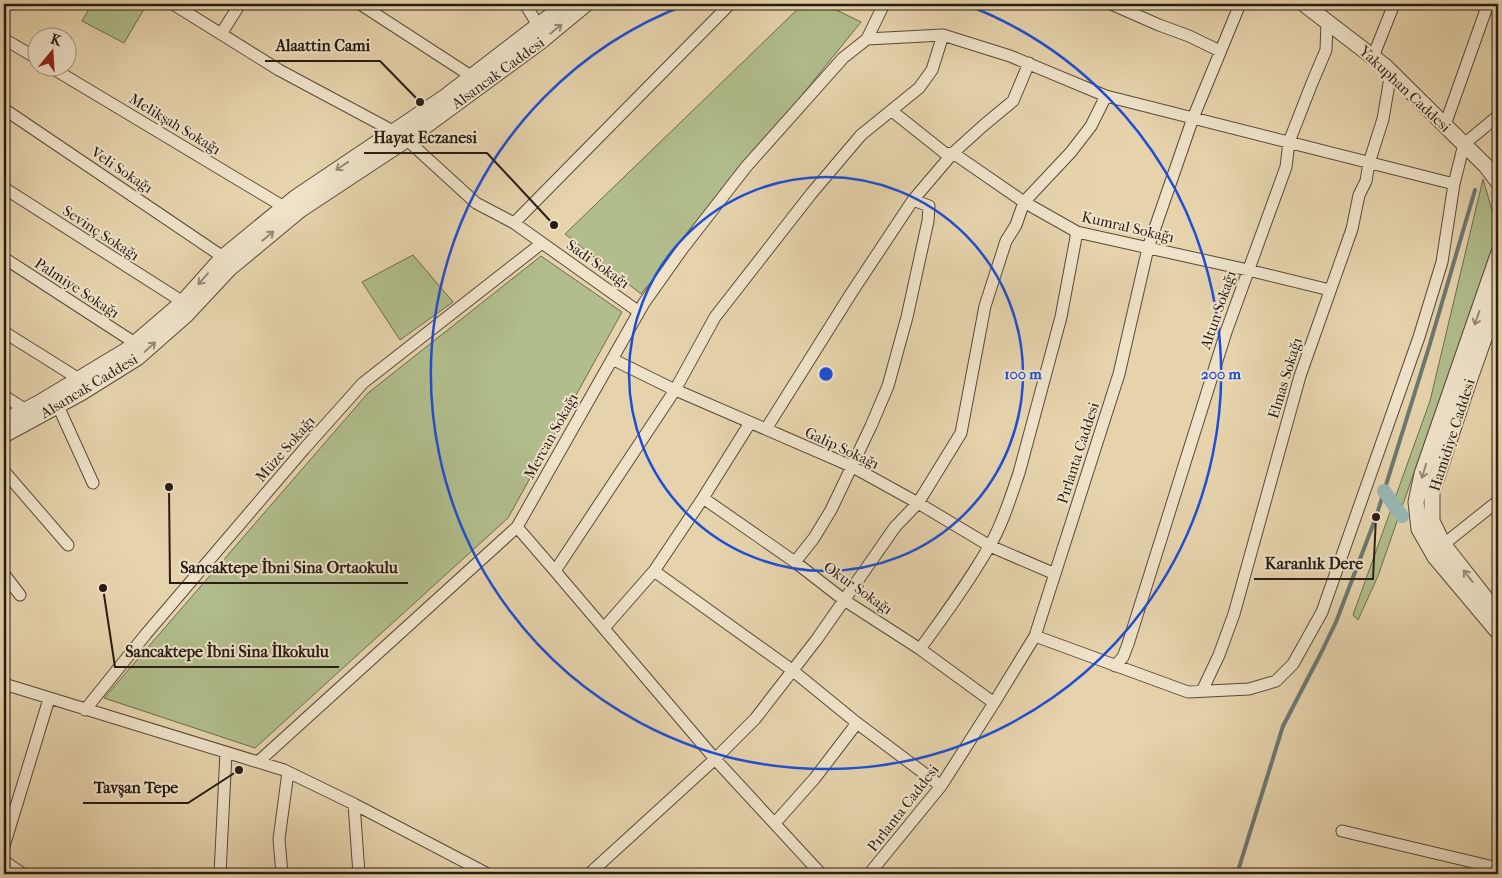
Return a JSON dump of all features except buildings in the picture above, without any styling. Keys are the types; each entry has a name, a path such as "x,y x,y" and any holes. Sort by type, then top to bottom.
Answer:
{"street":[{"path":"173,4 279,70 406,139"},
{"path":"221,34 240,4"},
{"path":"360,4 471,76"},
{"path":"525,4 538,25"},
{"name":"Alsancak Caddesi","path":"4,421 127,350 183,302 294,198 445,97 566,4"},
{"name":"Alsancak Caddesi","path":"4,435 81,393 137,358 187,314 228,261 406,139 540,42 586,4"},
{"path":"514,223 730,4"},
{"path":"884,4 867,40 943,35 1029,63 1106,96 1454,184"},
{"path":"1111,4 1220,51"},
{"name":"Pırlanta Caddesi","path":"869,874 941,786 1035,636 1120,374 1148,248 1193,118 1240,4"},
{"name":"Yakuphan Caddesi","path":"1304,4 1391,72 1464,144 1492,163 1498,182"},
{"path":"1373,57 1394,4"},
{"path":"1445,125 1488,4"},
{"name":"Altun Sokağı","path":"1114,666 1123,657 1128,644 1220,350 1286,167 1289,142 1326,50 1327,21"},
{"path":"555,571 675,390 715,317 805,202 861,135 918,88 932,70 943,35"},
{"path":"4,39 28,53"},
{"name":"Mercan Sokağı","path":"258,762 517,527 639,312 683,248 746,167 843,58 867,40"},
{"path":"766,429 852,292 913,200 953,153 1014,101 1029,63"},
{"name":"Elmas Sokağı","path":"1202,692 1219,655 1234,614 1300,376 1352,229 1359,195 1366,181 1369,163 1383,119 1391,72"},
{"name":"Melikşah Sokağı","path":"69,78 284,207"},
{"path":"589,874 715,759 755,719 817,639 895,528 918,503 961,433 985,306 1006,241 1016,225 1024,202 1071,152 1091,126 1106,96"},
{"name":"Veli Sokağı","path":"4,109 228,261"},
{"name":"Kumral Sokağı","path":"892,111 946,154 953,153 1024,202 1077,232 1330,290"},
{"path":"1035,636 1188,692 1249,689 1276,681 1294,664 1322,612 1419,337 1442,262 1454,184 1464,144 1498,116"},
{"name":"Sadi Sokağı","path":"406,139 476,204 514,223 639,312"},
{"name":"Sevinç Sokağı","path":"4,188 183,302"},
{"path":"796,562 814,538 831,510 888,386 907,317 928,221 929,206 913,200"},
{"path":"920,649 990,546 1011,498 1061,317 1077,232"},
{"name":"Müze Sokağı","path":"85,710 146,634 362,383 542,243"},
{"path":"1498,255 1422,474 1416,502 1420,529 1438,549 1498,632"},
{"name":"Palmiye Sokağı","path":"4,258 135,343"},
{"name":"Hamidiye Caddesi","path":"1498,299 1432,492 1432,521 1438,549 1498,614"},
{"path":"4,332 79,379"},
{"name":"Galip Sokağı","path":"612,359 675,390 851,466 990,546 1055,574"},
{"path":"4,396 26,410"},
{"path":"58,406 93,483"},
{"path":"604,628 654,571 750,423"},
{"path":"4,471 68,545"},
{"name":"Okur Sokağı","path":"703,498 796,562 844,600 920,649 994,703"},
{"path":"1438,549 1498,501"},
{"path":"517,527 715,759 821,874"},
{"path":"654,571 792,670 857,723 941,786"},
{"path":"4,574 20,595"},
{"path":"4,684 288,772 488,874"},
{"path":"4,846 49,699"},
{"path":"775,823 815,778 857,723"},
{"path":"220,874 226,753"},
{"path":"282,874 279,839 288,772"},
{"path":"354,804 359,874"},
{"path":"1342,831 1498,868"},
{"path":"4,861 23,874"}],"green space":[{"path":"92,4 147,4 124,43 82,21"},
{"path":"803,4 824,4 861,22 641,294 565,234"},
{"path":"1483,179 1498,231 1378,576 1358,620 1353,615 1430,401"},
{"path":"413,255 453,302 400,340 362,282"},
{"path":"541,256 622,312 508,518 255,748 104,698 368,393"}],"waterway":[{"path":"1237,874 1283,726 1336,622 1376,517 1475,190"},
{"path":"1384,491 1402,516"}],"place":[{"name":"Alaattin Cami","path":"420,102"},
{"name":"Hayat Eczanesi","path":"554,225"},
{"name":"Sancaktepe İbni Sina Ortaokulu","path":"169,487"},
{"name":"Karanlık Dere","path":"1376,517"},
{"name":"Sancaktepe İbni Sina İlkokulu","path":"103,588"},
{"name":"Tavşan Tepe","path":"239,770"}]}
